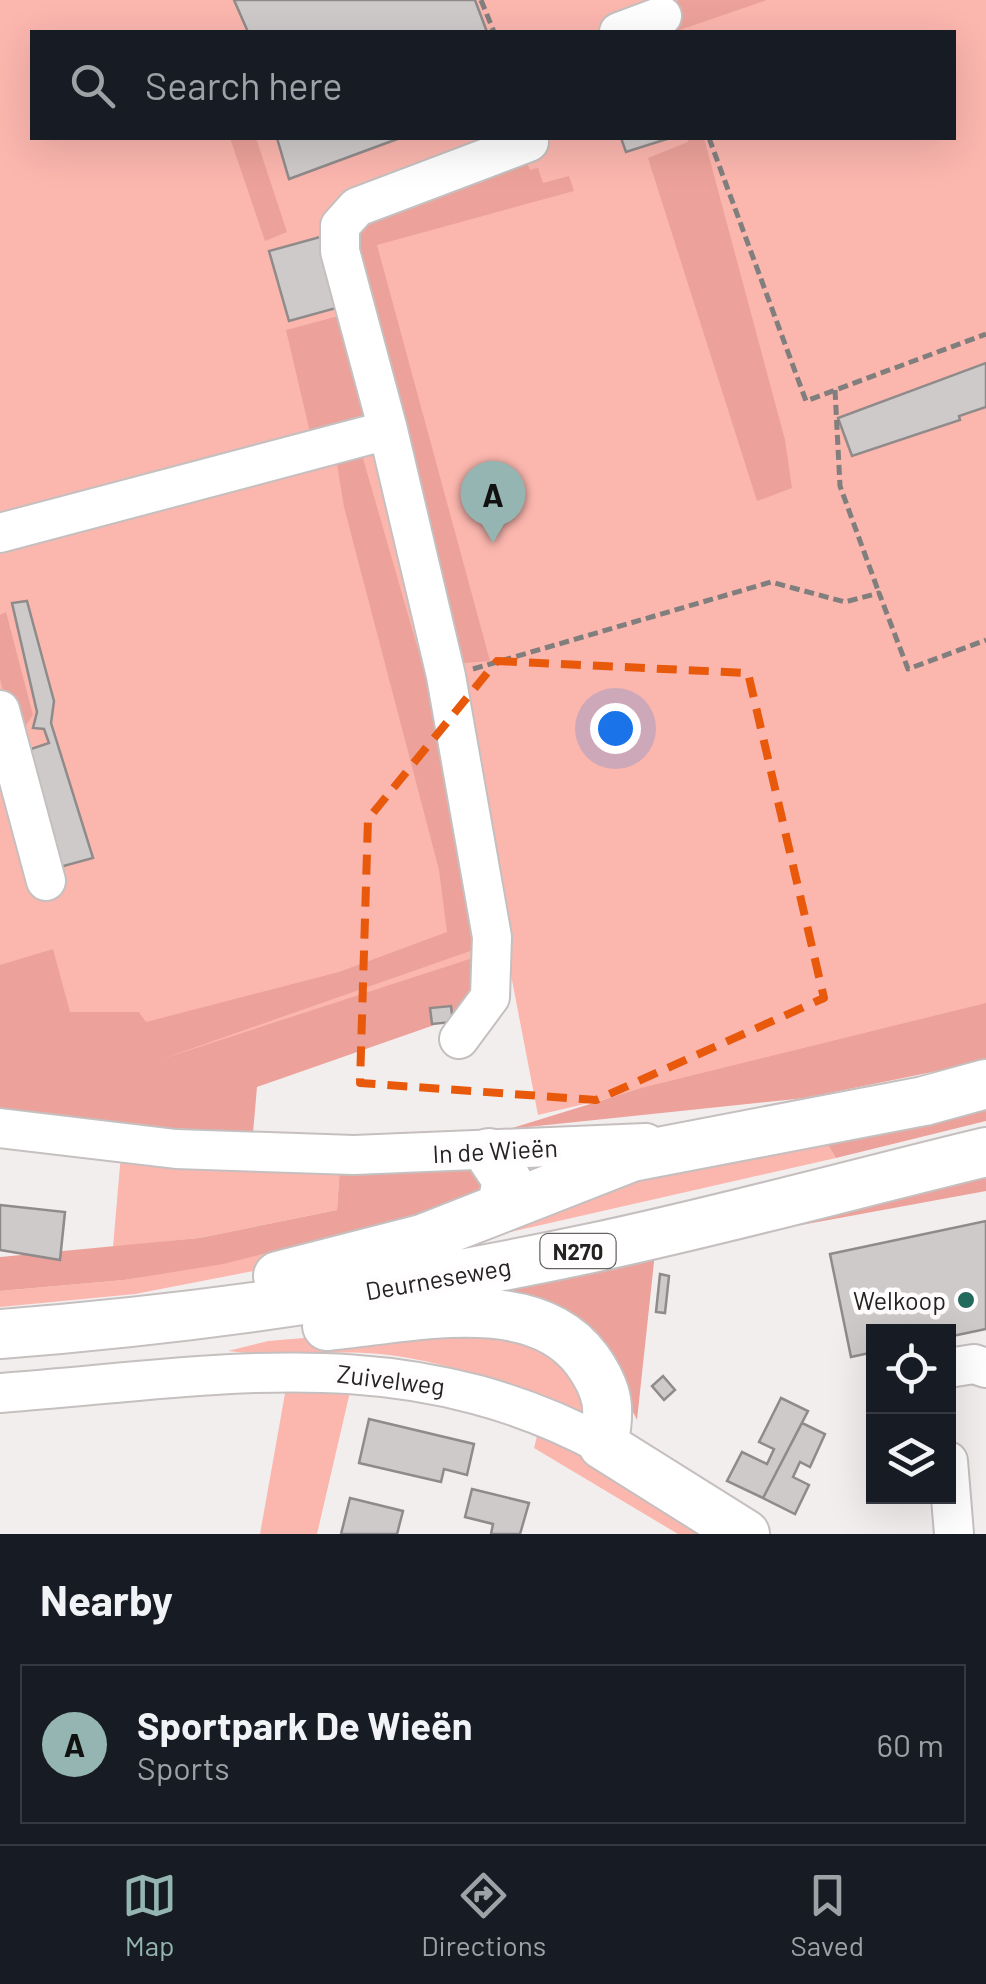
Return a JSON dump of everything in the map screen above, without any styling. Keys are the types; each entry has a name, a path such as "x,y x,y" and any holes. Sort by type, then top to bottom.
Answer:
{"main road":[{"name":"In de Wieën","path":"688,1144 904,1105 986,1084"},
{"name":"N270","path":"102,1326 214,1290 422,1239 620,1160 688,1144"},
{"path":"489,1152 507,1180 502,1204"},
{"name":"Deurneseweg","path":"0,1334 165,1320 346,1294 592,1248 986,1152"},
{"name":"N270","path":"165,1320 258,1332 490,1312 527,1318 570,1341 598,1377 610,1406 603,1446"},
{"name":"Zuivelweg","path":"603,1446 745,1534"}],"street":[{"path":"624,30 662,16"},
{"path":"459,1039 490,997 492,936 446,676 388,430 340,251 340,226 358,206 528,140"},
{"path":"0,532 388,430"},
{"path":"0,710 46,882"},
{"name":"In de Wieën","path":"0,1128 176,1149 354,1155 626,1143 688,1144"},
{"path":"956,1367 974,1364 986,1368"},
{"name":"Zuivelweg","path":"0,1393 307,1371 372,1373 464,1389 521,1407 603,1446"},
{"path":"952,1504 954,1534"}],"path":[{"path":"481,0 493,30"},
{"path":"710,140 806,401 986,334"},
{"path":"835,390 840,486 908,670 986,640"},
{"path":"446,676 771,582 845,602 880,592"}],"highlighted area":[{"path":"497,661 748,673 824,998 596,1100 360,1083 368,819"}],"shaded area":[{"path":"0,0 986,0 986,1009 538,1115 506,949 99,1091 0,1080"},
{"path":"679,0 767,0 680,30 673,30 664,6"},
{"path":"231,140 257,140 287,232 265,241"},
{"path":"705,140 785,440 792,488 757,501 648,158 688,142"},
{"path":"523,153 530,170 538,168 543,183 569,176 574,191 377,245 490,661 464,663 449,652 347,235 371,210"},
{"path":"350,313 370,413 362,427 312,441 286,330"},
{"path":"362,455 428,684 476,949 159,1060 482,955 483,976 463,1015 257,1087 253,1133 84,1123 0,1111 0,965 53,949 70,1012 139,1012 146,1022 339,972 447,932 439,870 344,507 336,458"},
{"path":"6,612 33,715 16,740 0,679 0,615"},
{"path":"986,1003 986,1061 805,1098 509,1129 645,1087"},
{"path":"986,1092 986,1121 836,1158 825,1140"},
{"path":"825,1140 836,1158 475,1240 548,1196"},
{"path":"121,1154 340,1166 337,1210 199,1238 113,1247"},
{"path":"478,1159 485,1199 223,1264 124,1280 0,1291 0,1257 199,1238 337,1210 340,1166"},
{"path":"986,1173 986,1191 731,1238"},
{"path":"332,1240 258,1270 135,1294 0,1307 0,1291 124,1280"},
{"path":"655,1253 637,1420 627,1400 473,1294"},
{"path":"451,1326 560,1349 593,1420 512,1386 422,1361 366,1353 228,1351 268,1341"},
{"path":"286,1388 350,1392 317,1534 260,1534"},
{"path":"539,1428 715,1534 678,1534 534,1448"}],"building":[{"path":"234,0 475,0 486,30 247,30"},
{"path":"278,140 395,140 289,179"},
{"path":"622,140 664,140 626,152"},
{"path":"320,237 340,307 289,321 269,251"},
{"path":"986,363 986,407 959,416 960,420 852,456 838,418"},
{"path":"27,601 54,701 51,723 93,858 60,867 28,750 49,743 44,729 33,728 37,712 12,603"},
{"path":"451,1006 453,1022 432,1024 430,1008"},
{"path":"0,1205 65,1212 60,1260 0,1250"},
{"path":"986,1221 986,1329 956,1335 956,1324 866,1324 866,1354 851,1357 830,1254"},
{"path":"660,1274 669,1276 665,1313 656,1312"},
{"path":"663,1376 675,1390 664,1400 652,1386"},
{"path":"781,1398 808,1411 763,1498 727,1481 742,1452 767,1464 774,1449 759,1442"},
{"path":"369,1419 474,1444 467,1475 444,1469 441,1482 359,1463"},
{"path":"802,1423 825,1434 810,1467 800,1462 793,1477 809,1485 795,1514 763,1498"},
{"path":"472,1489 529,1503 520,1534 491,1534 493,1524 465,1517"},
{"path":"350,1498 403,1511 397,1534 341,1534"}],"place":[{"name":"Sportpark De Wieën","path":"493,543"},
{"name":"Welkoop","path":"966,1300"}]}
